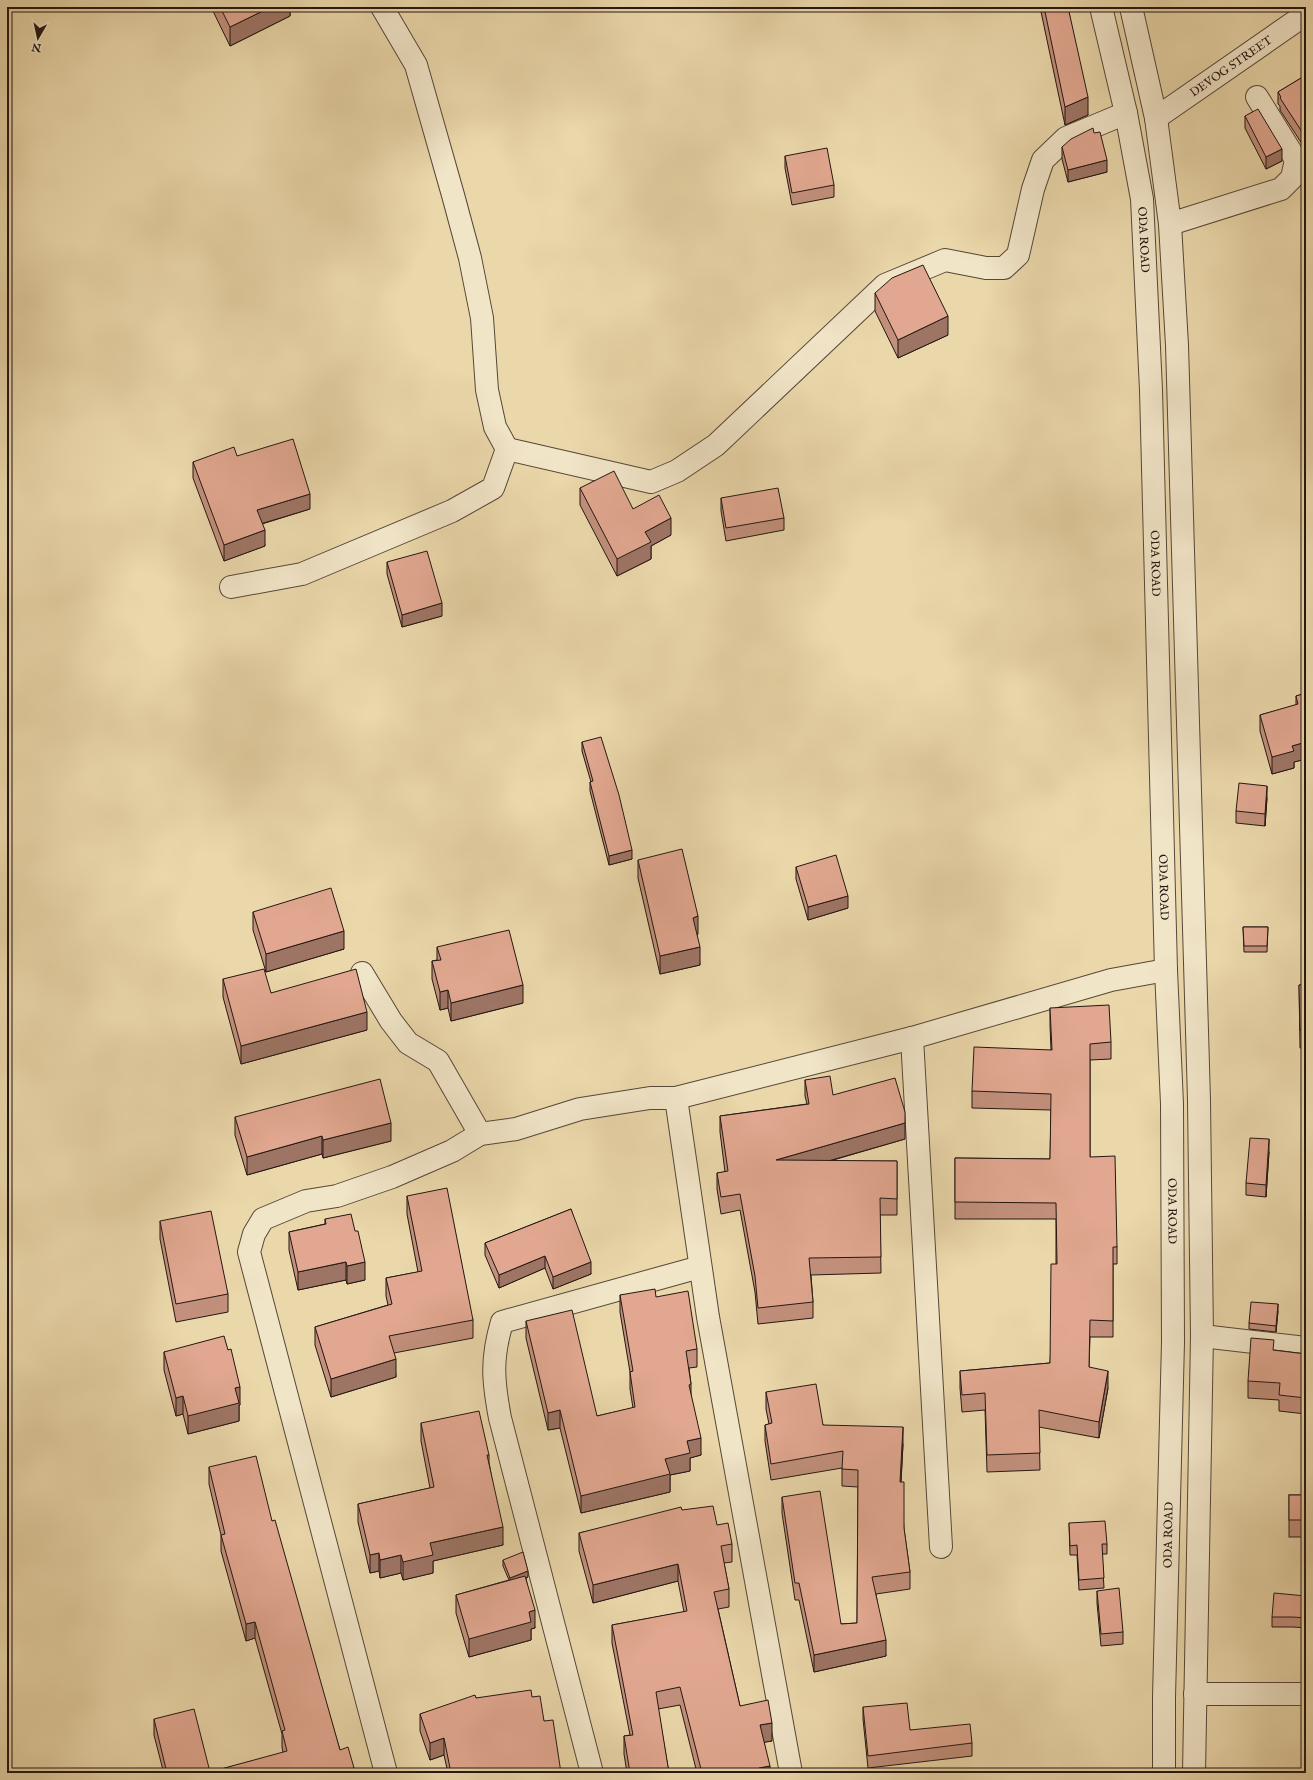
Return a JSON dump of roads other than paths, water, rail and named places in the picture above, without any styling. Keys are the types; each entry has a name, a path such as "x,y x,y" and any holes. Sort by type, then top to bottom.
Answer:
{"street":[{"path":"382,7 416,65 470,258 482,318 486,390 495,427 507,448 651,482 677,471 716,445 885,285 945,260 986,268 1004,268 1018,255 1033,189 1043,160 1066,138 1126,113"},
{"name":"ODA ROAD","path":"1101,7 1126,113 1142,199 1146,246 1156,524 1166,970 1172,1104 1172,1342 1164,1697 1164,1773"},
{"name":"ODA ROAD","path":"1131,7 1156,118 1170,224 1177,345 1199,1100 1202,1336 1194,1773"},
{"name":"DEVOG STREET","path":"1156,118 1306,14"},
{"path":"1170,224 1281,189 1292,178 1296,160 1257,97"},
{"path":"232,587 302,574 452,511 493,488 507,448"},
{"path":"386,1773 249,1252 254,1234 263,1219 306,1201 337,1196 392,1177 452,1152 480,1134 516,1128 580,1109 650,1098 676,1098 912,1038 1111,980 1166,970"},
{"path":"362,973 391,1021 408,1043 438,1061 480,1134"},
{"path":"912,1038 941,1547"},
{"path":"676,1098 709,1325 791,1773"},
{"path":"592,1773 500,1418 493,1380 496,1340 502,1322 700,1267"},
{"path":"1202,1336 1306,1348"},
{"path":"1195,1694 1306,1694"}]}
